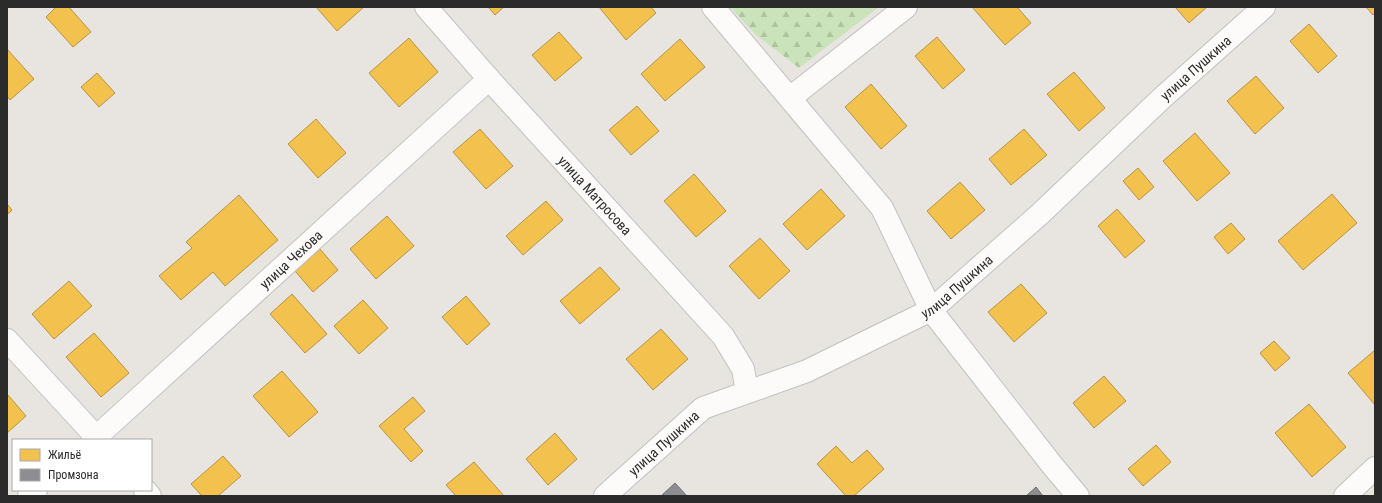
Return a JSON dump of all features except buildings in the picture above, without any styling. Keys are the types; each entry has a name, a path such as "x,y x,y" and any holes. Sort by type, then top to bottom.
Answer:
{"street":[{"name":"улица Матросова","path":"426,7 489,79 723,336 744,369 747,392"},
{"path":"713,7 882,208 931,310 1078,496"},
{"path":"790,98 906,7"},
{"name":"улица Пушкина","path":"605,496 703,408 806,372 931,310 1040,214 1162,98 1264,7"},
{"name":"улица Чехова","path":"96,439 489,79"},
{"path":"7,340 96,439"},
{"path":"1345,496 1375,468"}],"green space":[{"path":"730,7 804,7 811,17 829,7 879,7 799,68 756,35"},
{"path":"804,7 829,7 810,17"}]}
